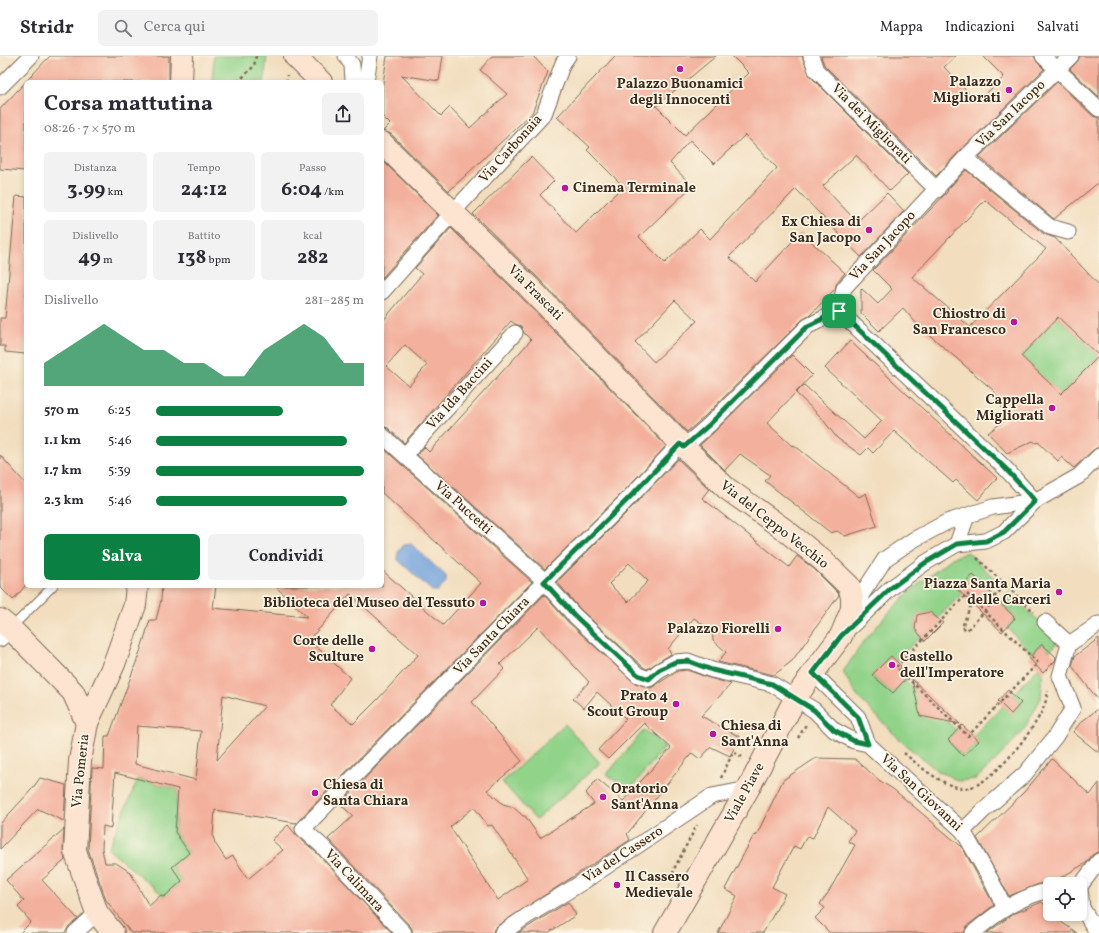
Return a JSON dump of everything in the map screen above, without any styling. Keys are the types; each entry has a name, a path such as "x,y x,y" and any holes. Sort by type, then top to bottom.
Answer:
{"street":[{"path":"0,87 31,56"},
{"path":"181,80 182,56"},
{"path":"294,56 319,80"},
{"path":"346,56 352,65 353,80"},
{"path":"366,80 370,56"},
{"name":"Via dei Migliorati","path":"812,56 816,70 936,196"},
{"path":"1043,56 1099,109"},
{"name":"Via San Iacopo","path":"965,158 1071,56"},
{"name":"Via Carbonaia","path":"384,290 452,212 544,114 562,58"},
{"name":"Via Frascati","path":"384,145 528,286 682,445"},
{"path":"965,158 1050,227 1068,232"},
{"name":"Via San Jacopo","path":"839,311 844,288 936,196 965,158"},
{"path":"682,445 710,424 808,326 839,311 1013,476 1035,501"},
{"name":"Via Ida Baccini","path":"405,455 515,333"},
{"name":"Via Puccetti","path":"384,437 544,582 574,615 638,675 649,679 659,670 675,662 688,661 712,670 772,684 795,700"},
{"name":"Via Santa Chiara","path":"303,829 544,582 682,445"},
{"name":"Via del Ceppo Vecchio","path":"682,445 726,488 785,530 822,560 841,578 849,586 852,597 852,609"},
{"path":"967,516 957,544 986,541 1004,532 1035,501 1079,476 1099,456"},
{"name":"Viale Piave","path":"841,636 852,609 885,559 913,540 940,526 993,507 1035,501"},
{"name":"Viale Piave","path":"665,933 748,789 795,700 813,673 841,636 891,588 925,563 957,544"},
{"name":"Via Pomeria","path":"113,933 97,913 75,851 80,761 86,723 114,664 135,605 137,588"},
{"path":"1045,622 1069,644"},
{"path":"963,832 983,811 1025,774 1055,737 1073,708 1060,676 1069,644 1099,624"},
{"path":"4,630 73,692 86,723"},
{"name":"Via San Giovanni","path":"813,673 858,717 868,744 963,832 991,880 1005,908"},
{"name":"Via San Giovanni","path":"795,700 814,710 834,730 854,741 868,744"},
{"name":"Via del Cassero","path":"502,933 586,880 712,796 748,789"},
{"name":"Via Calimara","path":"303,829 322,846 404,933"},
{"path":"1087,877 1099,861"},
{"path":"973,933 1005,908 1035,893 1043,891"},
{"path":"75,933 97,913"},
{"path":"1087,916 1095,929 1099,932"}],"lane":[{"path":"4,630 51,588"}],"path":[{"path":"240,80 254,66 256,56"},
{"path":"976,556 1045,622"},
{"path":"973,600 962,627 967,630 987,609 994,597 1006,585"},
{"path":"967,594 973,600 1038,663 968,736 896,667 967,594"},
{"path":"900,750 933,775 953,786 966,788 980,785 1004,763 1025,738 1043,710 1048,688"},
{"path":"674,874 674,869 733,752 759,767"}],"green space":[{"path":"214,56 267,56 264,80 212,80"},
{"path":"1058,317 1099,356 1061,394 1021,356"},
{"path":"968,552 997,581 989,589 973,575 958,590 962,594 938,618 930,612 917,615 915,629 921,636 896,661 890,656 872,675 893,693 905,680 957,731 948,740 963,756 979,741 973,736 1003,706 1011,714 1021,703 1013,695 1038,668 1043,673 1041,698 1023,731 976,779 959,781 938,771 904,744 857,696 843,672 862,644 908,593 952,558"},
{"path":"1009,593 1059,640 1050,651 1042,644 1032,654 1007,627 1015,618 1000,602"},
{"path":"565,724 600,763 536,820 502,782"},
{"path":"644,730 665,747 628,792 607,774"},
{"path":"138,779 178,789 175,832 189,853 172,867 182,881 165,897 108,849"}],"water":[{"path":"411,544 446,576 446,582 438,591 432,591 397,559 398,552 404,545"}],"building":[{"path":"50,56 169,56 169,80 27,80"},
{"path":"387,56 443,56 439,81 401,75 441,116 450,107 470,128 507,94 480,70 492,56 533,56 548,72 532,113 449,191 391,134 384,131 390,124 384,118 384,80"},
{"path":"615,56 716,56 656,106 685,135 749,73 732,56 802,56 810,76 908,174 890,191 856,155 823,186 857,222 887,193 904,211 861,257 796,189 729,257 755,282 801,232 845,273 837,282 835,289 810,315 802,320 687,432 537,277 473,214 531,157 554,181 540,195 576,233 623,186 587,150 590,147 557,117","holes":["745,135 777,168 710,239 700,229 665,263 639,237 692,186 670,163 690,140 714,164","675,300 697,321 654,362 635,342"]},
{"path":"821,56 956,56 944,67 977,102 1004,77 983,56 1034,56 1037,62 1044,69 936,176 824,65"},
{"path":"1080,56 1099,56 1099,97 1070,69 1077,62"},
{"path":"1057,82 1093,116 1099,118 1099,182 1054,219 979,157"},
{"path":"24,84 24,171 0,169 0,109"},
{"path":"384,162 438,215 384,276"},
{"path":"966,170 1044,234 1055,238 1099,285 1099,356 1099,447 1093,450 1074,468 1061,457 1058,461 1038,442 1036,443 1033,441 1007,453 988,433 1006,419 998,397 994,391 917,324 903,308 879,331 861,313 861,288 878,304 892,289 873,270 948,191 947,190","holes":["985,200 1046,249 970,327 912,277","1058,317 1099,356 1061,394 1021,356"]},
{"path":"16,196 24,197 24,354 5,352 5,346 0,346 0,318 5,318"},
{"path":"451,228 519,295 666,446 622,493 545,569 417,455 424,447 429,452 531,340 524,333 521,326 511,321 404,443 388,428 384,427 384,320 422,274 415,268","holes":["405,345 427,365 409,386 386,366"]},
{"path":"850,341 997,478 978,500 956,480 953,483 894,431 873,453 868,448 861,455 837,438 821,417 796,393 804,385 864,439 882,421 825,368"},
{"path":"792,355 812,375 767,423 792,446 794,445 859,497 866,493 877,526 845,536 837,531 831,533 765,481 770,475 740,454 725,470 700,445"},
{"path":"384,449 532,582 296,823 215,810 213,836 215,843 226,860 233,856 248,879 283,850 272,840 288,825 297,836 316,852 392,933 131,933 106,900 88,849 92,768 104,769 105,736 109,736 150,620 156,620 161,600 162,588 216,588 213,608 307,617 277,588 384,588 384,572 443,625 481,583 384,495","holes":["350,594 418,655 353,724 330,705 350,678 309,640","223,695 265,706 217,760","137,726 201,731 196,780 135,764","115,773 178,789 175,832 189,853 172,867 182,881 164,897 161,895 149,906 130,872 116,863 105,863 102,849 103,826 111,828"]},
{"path":"0,455 24,482 24,587 13,600 0,587"},
{"path":"678,459 709,489 702,498 789,567 797,556 814,569 839,595 792,661 774,675 718,662 726,652 713,640 712,631 694,618 668,649 671,654 647,669 580,609 557,582","holes":["629,563 648,581 628,602 609,584"]},
{"path":"973,575 989,589 988,590 1015,618 1002,632 958,590"},
{"path":"544,595 568,622 635,683 651,688 678,671 687,670 731,684 701,716 740,737 730,756 711,747 700,759 692,753 627,834 630,840 497,926 493,933 413,933 411,927 328,839 353,816 340,804","holes":["538,627 589,682 573,699 584,708 597,692 626,719 598,750 608,759 644,723 671,748 623,801 597,779 586,793 594,804 540,838 525,816 513,807 503,804 487,790 522,761 472,702 504,669 500,664","474,807 488,826 492,825 528,879 498,900 450,827"]},
{"path":"930,612 943,623 925,641 915,629 917,615"},
{"path":"1099,638 1099,701 1072,666 1075,656"},
{"path":"1042,644 1056,657 1055,661 1043,673 1029,658"},
{"path":"891,656 909,675 893,693 872,675"},
{"path":"912,679 960,724 920,716"},
{"path":"1008,690 1021,703 1011,714 998,701"},
{"path":"1099,708 1099,753 1073,732 1081,722"},
{"path":"962,725 979,741 963,756 948,740"},
{"path":"816,758 855,759 880,781 893,789 962,847 994,905 967,926 964,933 830,933 815,918 825,908 820,904 828,893 855,845 848,841 855,831 828,807 813,838 807,836 800,849 794,846 772,887 785,894 763,933 718,933 737,896 725,889 754,835 756,836 783,780"},
{"path":"1052,759 1090,795 1099,783 1099,852 1092,855 1086,863 1062,877 1043,877 1043,883 1009,896 977,838 1025,791"},
{"path":"40,778 66,785 64,821 38,809 0,849 0,824"},
{"path":"64,829 63,850 65,860 42,880 78,919 69,926 65,933 20,933 31,922 18,907 24,901 6,880"},
{"path":"568,902 576,915 548,933 518,933"},
{"path":"1042,902 1043,921 1060,921 1077,933 987,933 1013,914"}],"place":[{"name":"Palazzo Buonamici degli Innocenti","path":"680,69"},
{"name":"Palazzo Migliorati","path":"1009,90"},
{"name":"Cinema Terminale","path":"565,188"},
{"name":"Ex Chiesa di San Jacopo","path":"869,230"},
{"name":"Chiostro di San Francesco","path":"1014,322"},
{"name":"Cappella Migliorati","path":"1052,408"},
{"name":"Piazza Santa Maria delle Carceri","path":"1059,592"},
{"name":"Biblioteca del Museo del Tessuto","path":"483,603"},
{"name":"Palazzo Fiorelli","path":"778,629"},
{"name":"Corte delle Sculture","path":"372,649"},
{"name":"Castello dell'Imperatore","path":"892,665"},
{"name":"Prato 4 Scout Group","path":"676,704"},
{"name":"Chiesa di Sant'Anna","path":"713,734"},
{"name":"Chiesa di Santa Chiara","path":"315,793"},
{"name":"Oratorio Sant'Anna","path":"603,797"},
{"name":"Il Cassero Medievale","path":"617,885"}],"route":[{"path":"839,311 1005,468 1035,501 1004,532 986,541 957,544 925,563 891,588 841,636 813,673 858,717 868,744 854,741 834,730 814,710 795,700 772,684 712,670 688,661 675,662 659,670 652,678 649,679 638,675 574,615 544,582 628,499 680,444 684,447 710,424 808,326 839,311"}]}
